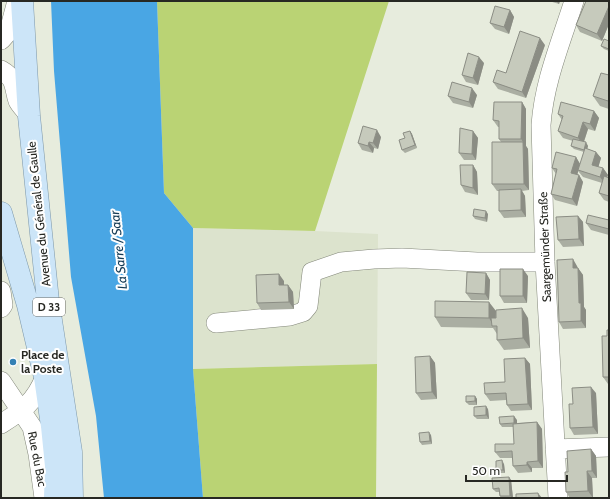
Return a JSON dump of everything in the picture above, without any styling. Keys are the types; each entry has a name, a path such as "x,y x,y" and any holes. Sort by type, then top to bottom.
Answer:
{"main road":[{"name":"Avenue du Général de Gaulle","path":"22,1 29,116 48,300 71,452 72,498"},
{"name":"Avenue du Général de Gaulle","path":"1,213 28,306 46,377 56,466 55,498"}],"street":[{"path":"1,40 9,31 17,1"},
{"name":"Saargemünder Straße","path":"558,498 545,262 541,125 542,106 546,87 574,1"},
{"path":"1,70 9,76 15,86 18,101 29,116"},
{"path":"216,323 290,316 302,312 308,306 312,272 341,262 402,258 478,262 545,262"},
{"path":"1,290 3,305 1,308"},
{"path":"1,424 33,400 46,377"},
{"name":"Rue du Bac","path":"1,381 32,427 39,461 44,498"},
{"path":"555,449 609,447"}],"shaded area":[{"path":"193,228 378,234 377,364 193,369"}],"green space":[{"path":"157,1 389,1 315,231 193,228 164,193"},
{"path":"377,364 376,498 203,498 193,369"}],"water":[{"name":"La Sarre / Saar","path":"51,1 157,1 164,193 193,228 193,369 203,498 104,498 96,416 71,277 54,71"}],"building":[{"path":"586,1 609,1 609,6 597,34 576,25"},
{"path":"495,6 510,10 504,27 490,23"},
{"path":"520,31 540,38 522,92 493,82 497,70 506,73"},
{"path":"604,39 609,41 609,49 601,46"},
{"path":"468,53 479,57 473,78 462,75"},
{"path":"601,73 609,75 608,101 593,96"},
{"path":"452,82 472,88 469,102 448,96"},
{"path":"494,102 522,102 521,139 499,139 499,121 493,120"},
{"path":"561,102 594,111 590,124 583,122 578,138 558,131 563,116 558,114"},
{"path":"363,126 377,130 373,143 369,142 368,146 358,143"},
{"path":"460,128 473,131 472,154 459,153"},
{"path":"410,131 415,145 402,150 399,140 405,138 403,133"},
{"path":"573,139 586,142 584,150 571,146"},
{"path":"492,142 523,142 524,184 492,184"},
{"path":"585,148 596,152 592,165 603,168 600,177 578,170"},
{"path":"556,152 576,157 571,173 579,175 572,199 551,194 557,169 552,168"},
{"path":"460,165 473,165 473,188 461,185"},
{"path":"604,176 609,178 609,196 599,193"},
{"path":"521,189 521,210 499,211 499,190"},
{"path":"474,209 486,211 485,218 473,216"},
{"path":"588,215 609,220 609,229 586,223"},
{"path":"578,216 579,239 558,240 556,217"},
{"path":"573,259 573,268 578,268 581,321 559,322 557,260"},
{"path":"500,269 523,269 523,296 500,296"},
{"path":"467,272 486,273 485,294 466,293"},
{"path":"279,274 279,285 288,285 289,302 257,303 256,275"},
{"path":"435,301 489,302 489,318 435,317"},
{"path":"522,308 523,338 497,340 497,326 492,326 491,318 496,318 496,310"},
{"path":"607,330 609,330 609,377 603,377 602,336 607,336"},
{"path":"430,356 432,392 416,393 415,357"},
{"path":"525,358 528,404 507,405 506,393 485,394 484,383 505,382 504,359"},
{"path":"591,387 593,427 570,428 569,404 573,404 572,388"},
{"path":"466,396 475,396 475,401 466,402"},
{"path":"486,406 486,415 474,416 474,407"},
{"path":"514,416 514,423 500,424 499,417"},
{"path":"537,422 538,461 527,462 527,465 513,466 512,451 495,452 495,444 514,444 513,424"},
{"path":"429,432 430,441 420,442 419,433"},
{"path":"591,449 592,471 587,471 588,491 566,492 565,472 568,472 567,451"},
{"path":"502,460 503,470 496,470 496,461"},
{"path":"509,477 510,496 500,496 499,488 493,489 492,478"},
{"path":"538,493 539,498 516,498 516,494"}],"place":[{"name":"Place de la Poste","path":"13,362"}]}
